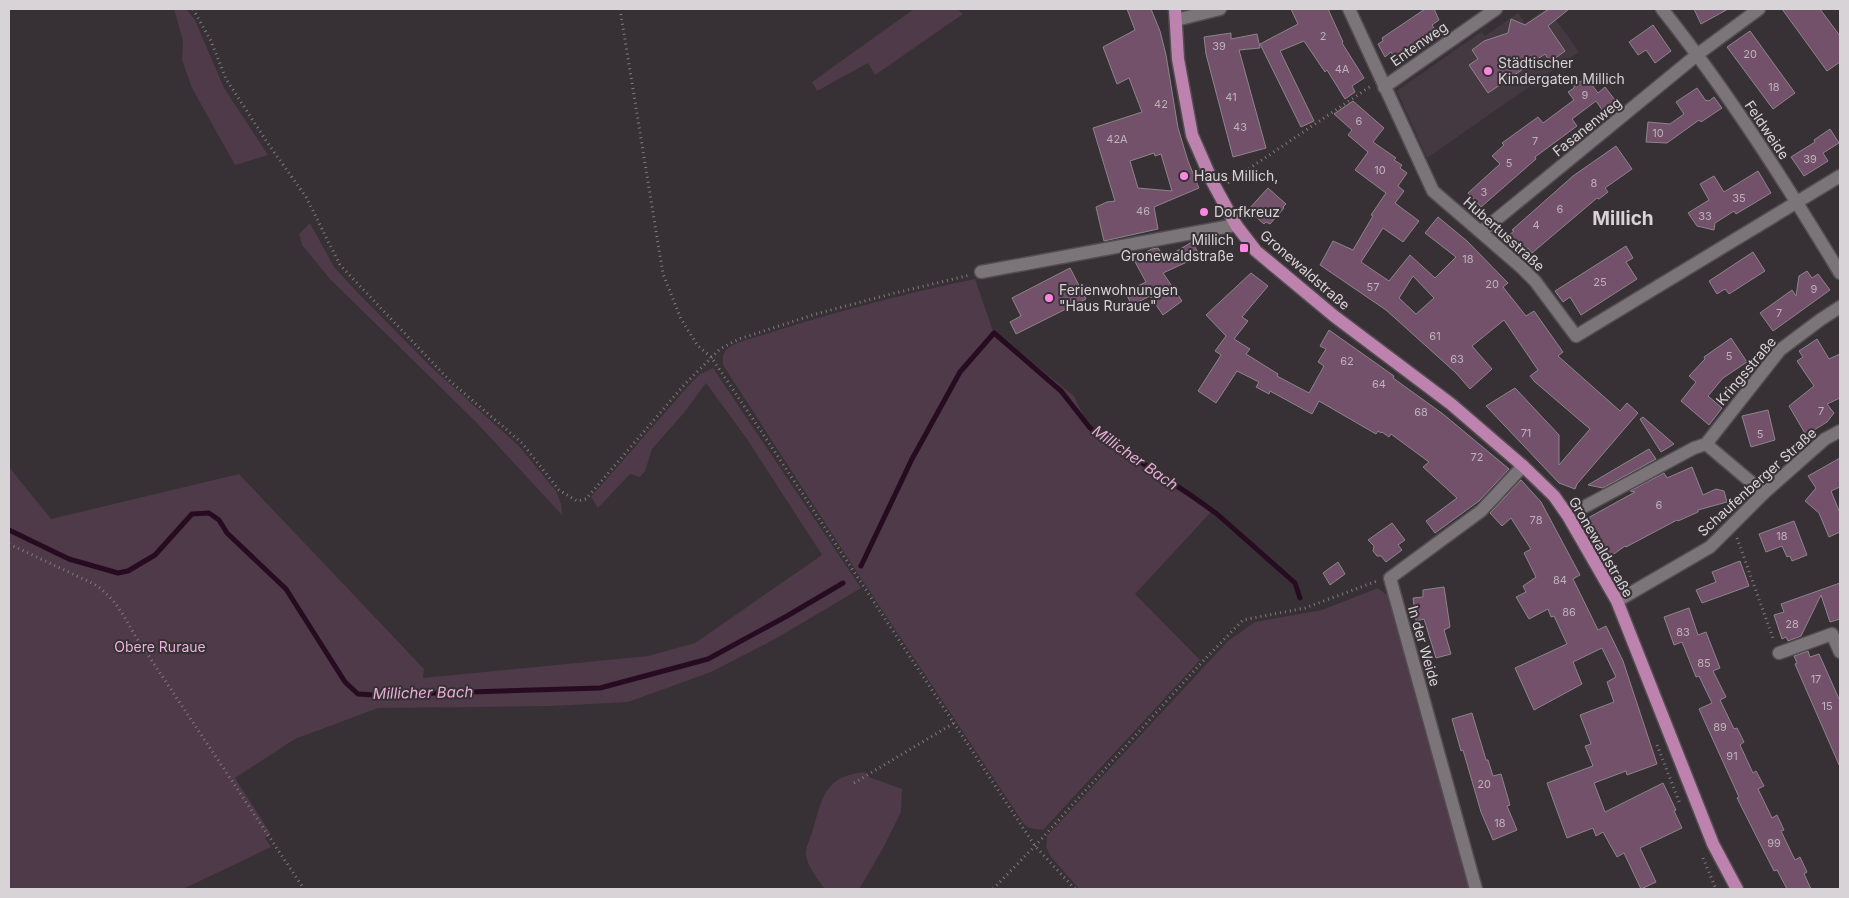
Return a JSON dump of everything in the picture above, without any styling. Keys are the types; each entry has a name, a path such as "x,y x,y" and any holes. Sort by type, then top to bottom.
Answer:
{"main road":[{"name":"Gronewaldstraße","path":"1175,14 1178,59 1192,135 1217,190 1236,225 1256,250 1334,316 1452,404 1523,466 1554,496 1617,601 1713,844 1737,889"}],"street":[{"path":"1175,14 1220,9"},
{"name":"Hubertusstraße","path":"1350,9 1382,83 1433,191 1522,267 1535,281 1576,336 1840,176"},
{"name":"Entenweg","path":"1382,83 1496,9"},
{"name":"Feldweide","path":"1662,9 1698,54 1797,202 1840,273"},
{"name":"Fasanenweg","path":"1482,232 1698,54 1759,9"},
{"path":"980,272 1236,225"},
{"name":"Kringsstraße","path":"1582,508 1694,448 1706,444 1780,350 1840,307"},
{"name":"Schaufenberger Straße","path":"1617,601 1710,547 1764,494 1825,439 1840,431"},
{"path":"1706,444 1764,494"},
{"path":"1390,578 1481,511 1523,466"},
{"name":"In der Weide","path":"1390,578 1476,889"},
{"path":"1778,653 1836,633 1840,652"}],"path":[{"path":"193,9 211,41 226,79 306,197 340,265 450,381 522,443 559,490 577,501 586,499 684,384 720,348 739,339 816,314 980,272"},
{"path":"620,9 663,274 681,320 698,346 711,357 1036,846 1075,889"},
{"path":"1217,190 1382,83"},
{"path":"1732,525 1778,653"},
{"path":"9,544 94,584 107,593 117,604 134,634 304,889"},
{"path":"993,889 1036,846 1203,661 1243,620 1305,608 1374,582 1390,578"},
{"path":"854,783 954,723"}],"shaded area":[{"name":"Städtischer Kindergaten Millich","path":"1548,9 1579,52 1427,158 1397,91 1481,32 1485,36 1518,13 1525,23"}],"green space":[{"path":"174,9 186,9 195,20 224,88 268,155 235,165 192,88 182,60 183,41"},
{"path":"914,9 957,9 963,14 875,75 868,63 817,91 812,82"},
{"path":"310,223 334,267 357,292 431,367 519,446 556,491 561,504 562,515 476,422 330,279 302,245 299,234"},
{"path":"975,279 993,331 1074,396 1091,433 1211,512 1135,594 1200,660 1043,830 1029,828 1024,824 851,563 723,365 723,355 734,344 873,303"},
{"name":"Obere Ruraue","path":"713,368 861,588 775,639 711,672 628,702 552,706 378,708 295,739 235,778 271,834 265,838 271,847 183,889 9,889 9,467 51,519 239,474 424,669 423,678 648,656 695,643 822,555 747,439 706,383 683,414 652,449 645,471 640,477 630,474 598,508 591,497 690,384 700,374"},
{"path":"1378,588 1389,597 1472,889 1079,889 1051,857 1046,847 1047,836 1228,641 1255,622 1322,610"},
{"path":"865,772 869,777 902,789 901,812 882,850 859,889 825,889 811,868 806,855 807,846 823,798 834,783 841,778"}],"building":[{"path":"1127,9 1151,9 1160,31 1166,55 1178,128 1199,188 1154,207 1158,229 1104,241 1096,207 1115,201 1093,128 1142,112 1129,78 1117,84 1103,47 1135,30","holes":["1154,153 1155,156 1161,154 1172,191 1138,188 1130,161"]},
{"path":"1291,9 1328,9 1342,43 1364,78 1352,86 1355,92 1345,99 1327,70 1325,72 1304,41 1280,51 1314,121 1301,127 1260,44 1298,24"},
{"path":"1425,9 1434,9 1439,20 1432,25 1436,31 1395,58 1391,52 1385,57 1378,44 1383,41 1382,38"},
{"path":"1549,9 1569,9 1548,26 1565,51 1550,62 1545,54 1488,93 1469,65 1478,59 1472,50 1484,41 1508,33 1511,19 1525,25"},
{"path":"1694,9 1728,9 1701,24"},
{"path":"1782,9 1820,9 1840,36 1840,62 1827,71"},
{"path":"1653,25 1671,51 1655,63 1646,50 1638,55 1629,42"},
{"path":"1750,31 1795,93 1773,109 1727,47"},
{"path":"1231,33 1231,39 1257,34 1260,48 1239,50 1266,148 1233,157 1206,54 1204,37"},
{"path":"1586,77 1598,93 1605,87 1618,104 1605,114 1596,101 1572,119 1577,126 1535,157 1536,159 1481,207 1468,193 1500,164 1492,156 1504,145 1502,143 1538,117 1543,123 1574,100 1568,92 1574,88 1575,81 1580,82"},
{"path":"1697,88 1706,101 1714,97 1722,108 1701,122 1699,120 1667,143 1646,142 1648,122 1670,124 1684,114 1676,102"},
{"path":"1353,101 1384,128 1373,142 1396,158 1394,160 1402,165 1400,168 1407,173 1398,186 1404,191 1395,203 1419,221 1403,242 1383,228 1361,262 1389,281 1410,255 1435,278 1456,257 1425,233 1438,217 1467,241 1508,283 1503,287 1526,316 1534,311 1563,352 1558,356 1620,411 1627,403 1638,413 1577,484 1575,489 1559,483 1486,406 1515,388 1559,435 1559,465 1590,429 1530,376 1538,370 1504,320 1472,346 1492,369 1470,389 1456,373 1386,310 1320,265 1333,241 1353,250 1373,216 1371,215 1386,193 1355,170 1368,152 1348,135 1352,130 1334,114","holes":["1413,276 1434,298 1416,314 1399,298"]},
{"path":"1830,129 1839,143 1823,153 1828,161 1804,176 1791,157 1815,142 1814,140"},
{"path":"1616,146 1632,169 1605,188 1608,192 1599,199 1597,198 1532,253 1528,248 1522,252 1508,236 1514,231 1512,230 1573,176"},
{"path":"1758,171 1771,193 1736,214 1734,211 1715,223 1714,230 1697,226 1688,213 1709,200 1700,184 1714,176 1724,192"},
{"path":"1268,188 1286,204 1270,224 1266,222 1264,224 1248,210"},
{"path":"1192,242 1200,256 1163,273 1182,301 1163,315 1150,296 1132,305 1125,292 1146,282 1133,258 1158,248 1165,258"},
{"path":"1626,246 1633,258 1626,262 1637,279 1581,315 1570,297 1563,302 1555,291"},
{"path":"1753,252 1765,271 1729,294 1725,289 1717,294 1709,281"},
{"name":"Ferienwohnungen \"Haus Ruraue\"","path":"1070,268 1086,299 1016,334 1010,322 1021,316 1012,298"},
{"path":"1807,271 1812,278 1818,274 1830,290 1773,331 1760,313 1792,290 1796,296 1799,276"},
{"path":"1251,273 1268,286 1242,317 1248,321 1234,339 1250,349 1246,354 1278,374 1277,376 1309,393 1324,366 1318,362 1326,349 1320,346 1329,330 1394,376 1393,378 1443,414 1509,469 1479,501 1435,533 1426,521 1457,498 1423,467 1429,462 1391,434 1389,437 1378,431 1376,434 1319,401 1312,414 1270,391 1269,394 1256,387 1259,382 1237,371 1216,403 1198,391 1221,355 1215,351 1226,336 1206,315"},
{"path":"1731,338 1747,362 1723,378 1708,396 1722,408 1709,425 1681,401 1696,382 1689,376 1705,359 1704,357"},
{"path":"1817,339 1829,359 1840,354 1840,398 1827,404 1834,413 1827,422 1806,435 1789,406 1814,386 1797,361 1803,357 1799,351"},
{"path":"1768,410 1775,440 1751,447 1742,416"},
{"path":"1643,417 1674,444 1661,452 1640,419"},
{"path":"1649,449 1656,459 1603,488 1588,485"},
{"path":"1840,458 1840,487 1831,491 1840,513 1840,532 1829,537 1819,513 1805,501 1816,488 1808,476"},
{"path":"1692,467 1703,495 1716,489 1724,491 1727,502 1698,510 1698,512 1677,520 1625,546 1611,556 1588,518 1635,492 1630,491 1664,473 1667,478"},
{"path":"1521,480 1541,502 1580,575 1573,579 1598,630 1606,626 1623,661 1657,764 1627,775 1626,771 1594,783 1605,812 1663,783 1682,828 1640,848 1656,882 1641,889 1624,853 1617,857 1603,832 1596,836 1593,828 1567,838 1547,783 1593,766 1585,746 1591,744 1580,715 1614,702 1607,682 1616,677 1602,648 1573,662 1582,684 1534,710 1515,668 1567,644 1554,616 1551,617 1548,609 1529,619 1516,597 1526,592 1523,586 1536,577 1524,553 1531,549 1511,518 1502,526 1490,513"},
{"path":"1794,521 1807,555 1792,561 1790,556 1787,557 1782,546 1766,552 1759,534"},
{"path":"1392,523 1405,540 1398,545 1402,550 1386,562 1381,556 1377,556 1373,551 1374,546 1368,540"},
{"path":"1740,561 1749,586 1702,603 1696,590 1716,582 1712,572"},
{"path":"1338,562 1345,574 1330,585 1323,573"},
{"path":"1840,583 1840,619 1830,622 1821,595 1801,636 1788,641 1786,637 1782,639 1774,615 1784,612 1781,604"},
{"path":"1444,587 1450,627 1444,630 1451,654 1436,658 1424,619 1416,621 1413,598 1423,597 1423,590"},
{"path":"1689,608 1698,635 1706,632 1720,668 1713,671 1726,697 1720,700 1734,729 1737,728 1744,742 1740,745 1753,773 1756,771 1764,786 1758,789 1772,818 1777,815 1784,830 1781,831 1795,860 1800,857 1807,872 1804,874 1811,889 1787,889 1777,870 1774,871 1737,798 1739,797 1699,709 1712,703 1699,676 1696,677 1682,642 1674,645 1664,617"},
{"path":"1808,651 1810,657 1819,654 1840,701 1840,767 1795,664 1797,663 1794,656"},
{"path":"1472,713 1486,760 1488,760 1493,776 1501,774 1510,805 1507,806 1517,830 1493,840 1481,812 1452,719"}],"waterway":[{"name":"Millicher Bach","path":"861,566 912,459 960,372 994,333 1061,391 1090,428 1217,514 1295,583 1300,598"},
{"name":"Millicher Bach","path":"9,530 69,559 118,573 128,571 155,555 192,514 209,513 219,520 227,533 286,589 345,682 358,694 600,688 708,659 843,583"}],"place":[{"name":"Städtischer Kindergaten Millich","path":"1488,71"},
{"name":"Haus Millich,","path":"1184,176"},
{"name":"Dorfkreuz","path":"1204,212"},
{"name":"Millich Gronewaldstraße","path":"1244,248"},
{"name":"Ferienwohnungen \"Haus Ruraue\"","path":"1049,298"}],"district":[{"name":"Millich","path":"1623,218"}]}
